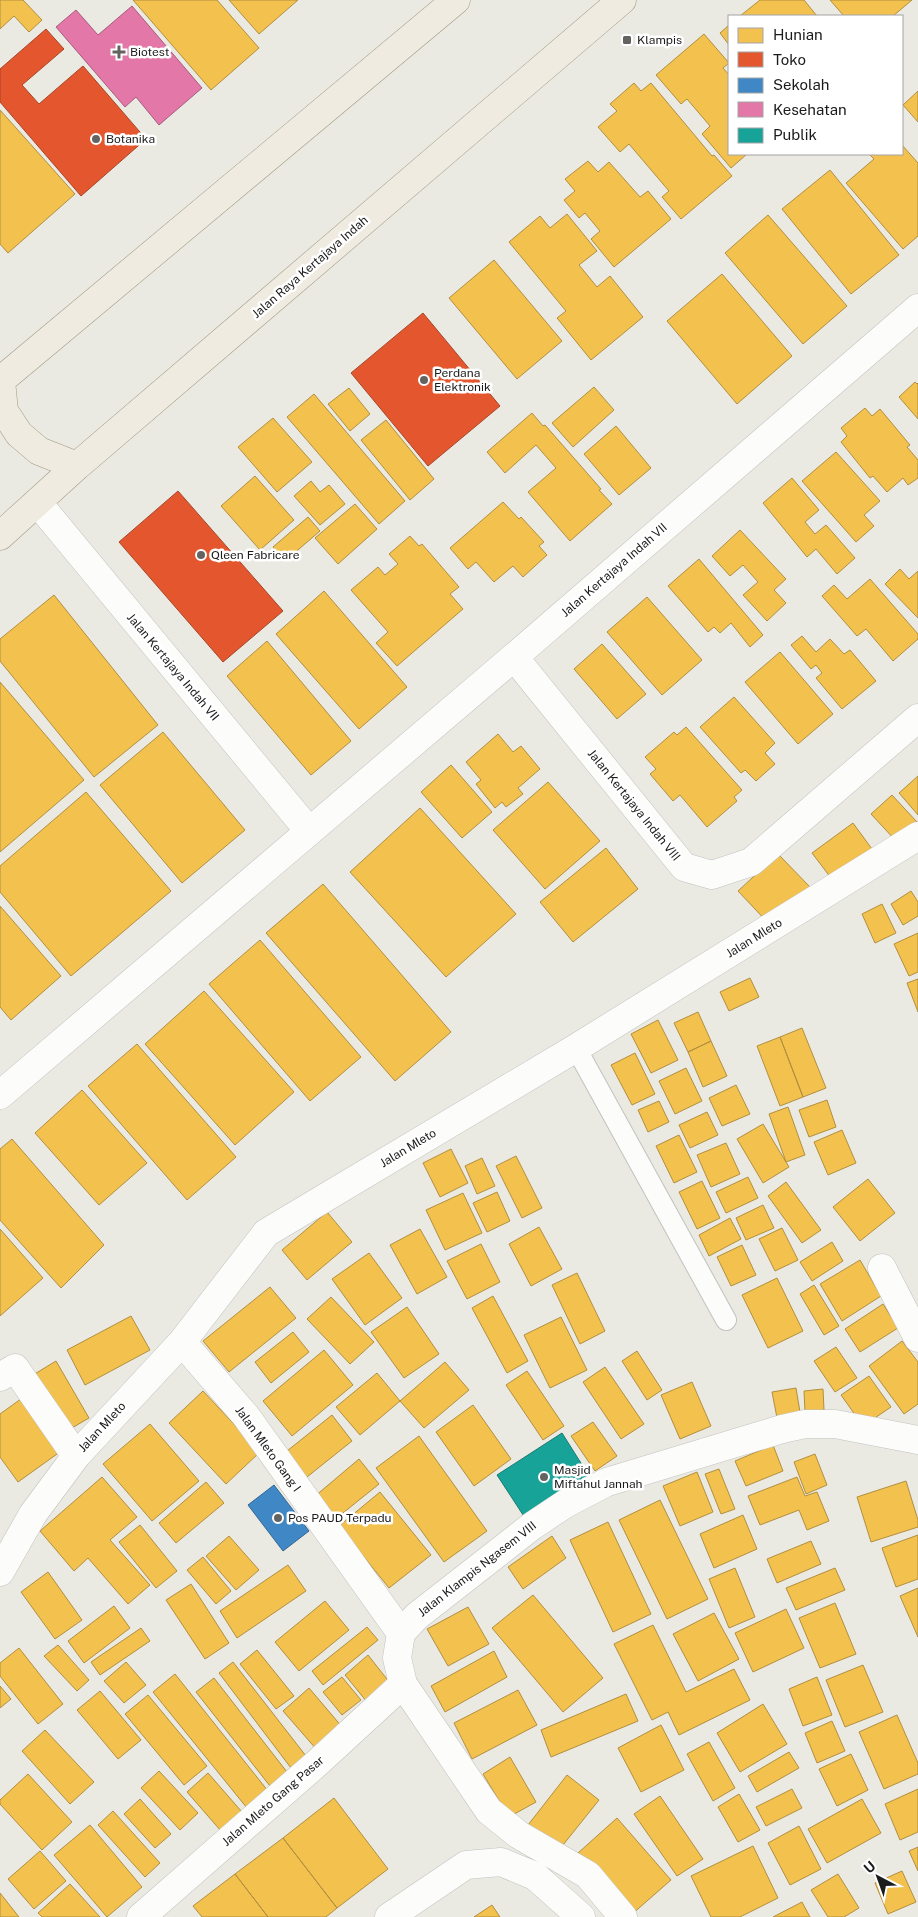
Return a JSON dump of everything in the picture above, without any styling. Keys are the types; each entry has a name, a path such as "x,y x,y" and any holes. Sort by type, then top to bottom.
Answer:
{"main road":[{"path":"77,466 39,451 19,434 4,411 0,381 456,0"},
{"name":"Jalan Raya Kertajaya Indah","path":"0,533 38,503 77,466 622,0"}],"street":[{"name":"Jalan Kertajaya Indah VII","path":"0,1095 514,657 918,308"},
{"name":"Jalan Kertajaya Indah VII","path":"38,503 309,831"},
{"name":"Jalan Kertajaya Indah VIII","path":"514,657 684,867 712,875 751,862 918,718"},
{"name":"Jalan Mleto","path":"0,1572 33,1514 76,1456 182,1342 266,1234 576,1048 918,836"},
{"path":"882,1268 918,1338"},
{"name":"Jalan Mleto Gang I","path":"182,1342 246,1416 401,1633"},
{"path":"0,1377 15,1368 76,1456"},
{"name":"Jalan Klampis Ngasem VIII","path":"401,1633 417,1616 532,1526 565,1504 607,1482 804,1424 836,1424 918,1440"},
{"path":"401,1633 397,1658 404,1684 490,1811 519,1835 588,1875 623,1917"},
{"name":"Jalan Mleto Gang Pasar","path":"141,1917 323,1758 404,1684"},
{"path":"389,1917 466,1865 501,1862 534,1876 581,1917"}],"lane":[{"path":"576,1048 726,1320"}],"building: Hunian":[{"path":"0,0 23,0 42,20 29,32 14,16 0,29"},
{"path":"133,0 217,0 259,48 211,90"},
{"path":"229,0 298,0 259,34"},
{"path":"760,0 804,0 816,15 741,15"},
{"path":"830,0 912,0 894,15 843,15"},
{"path":"728,26 728,44 720,33"},
{"path":"704,34 728,62 723,68 728,74 728,155 746,155 731,168 702,134 710,126 687,99 681,104 656,75"},
{"path":"634,83 641,91 651,83 712,156 714,155 732,176 681,219 662,197 669,191 629,144 620,152 598,127 617,111 610,104"},
{"path":"918,91 918,122 903,105"},
{"path":"0,110 75,194 8,253 0,244"},
{"path":"903,146 918,163 918,236 903,249 846,183 874,159 870,155 903,155"},
{"path":"588,161 598,172 609,162 640,197 648,191 671,219 614,267 591,239 600,231 585,213 579,218 564,200 575,191 565,179"},
{"path":"830,170 899,255 851,294 782,209"},
{"path":"567,214 597,251 579,265 597,287 610,276 643,317 591,360 557,318 566,311 509,242 540,216 550,228"},
{"path":"768,215 847,306 803,344 725,253"},
{"path":"494,260 562,341 517,379 449,298"},
{"path":"722,274 792,356 737,404 667,321"},
{"path":"915,382 918,383 918,419 899,397"},
{"path":"594,387 614,410 573,447 552,423"},
{"path":"349,388 370,414 350,431 328,404"},
{"path":"314,394 405,501 379,524 287,417"},
{"path":"865,408 872,416 880,409 910,445 907,447 918,460 918,478 908,485 903,478 887,492 873,476 870,478 841,442 847,436 841,428"},
{"path":"532,413 543,426 545,425 612,504 570,541 528,492 556,468 536,445 505,473 487,452"},
{"path":"273,418 312,462 277,492 238,447"},
{"path":"386,420 434,479 410,500 361,440"},
{"path":"616,426 651,468 619,495 584,454"},
{"path":"836,452 880,501 864,515 874,526 856,542 802,481"},
{"path":"255,476 294,520 260,550 221,506"},
{"path":"792,478 819,510 805,522 815,534 826,525 855,558 837,574 816,549 807,557 763,503"},
{"path":"311,481 320,492 329,485 345,504 320,525 294,496"},
{"path":"503,502 519,519 521,517 544,542 539,546 547,555 523,577 513,566 494,582 476,562 468,569 450,548"},
{"path":"355,504 377,529 338,564 315,538"},
{"path":"308,517 320,531 285,561 273,547"},
{"path":"740,530 786,579 774,590 786,603 767,621 743,595 758,582 743,565 730,576 712,556"},
{"path":"410,536 419,546 422,544 459,587 450,594 463,609 397,666 376,643 388,632 351,590 378,567 385,575 398,564 389,554"},
{"path":"699,559 763,635 750,647 731,623 720,633 714,627 708,632 668,586"},
{"path":"900,569 909,579 918,571 918,618 885,584"},
{"path":"870,579 918,634 918,639 893,661 866,629 857,636 822,596 834,585 847,599"},
{"path":"324,591 407,687 359,729 276,634"},
{"path":"54,595 158,725 94,777 0,661 0,639"},
{"path":"647,597 702,660 662,695 607,632"},
{"path":"802,636 816,652 830,639 844,654 850,650 876,681 842,709 816,678 822,673 816,665 811,669 791,645"},
{"path":"267,641 351,741 311,775 227,676"},
{"path":"602,644 646,694 617,719 574,669"},
{"path":"780,652 833,714 798,744 745,682"},
{"path":"0,682 84,780 0,852"},
{"path":"734,697 775,743 765,753 775,764 756,781 745,770 741,773 700,727"},
{"path":"686,727 742,790 734,797 737,801 707,827 680,795 673,801 650,774 656,769 645,757 674,732 677,735"},
{"path":"163,732 245,830 182,883 100,785"},
{"path":"498,734 513,752 521,746 540,769 518,788 523,794 506,807 502,802 495,808 476,784 481,780 466,762"},
{"path":"451,765 492,812 462,838 421,792"},
{"path":"918,776 918,815 899,793"},
{"path":"548,782 600,841 545,889 493,830"},
{"path":"86,792 171,891 71,976 0,892 0,866"},
{"path":"892,795 917,822 896,841 871,814"},
{"path":"420,808 516,914 446,977 350,872"},
{"path":"853,823 872,849 831,878 812,853"},
{"path":"606,848 638,889 573,942 540,902"},
{"path":"778,854 810,887 770,925 738,891"},
{"path":"323,884 451,1032 395,1081 266,933"},
{"path":"911,891 918,902 918,916 903,925 891,904"},
{"path":"882,904 896,933 875,943 862,914"},
{"path":"0,906 61,976 11,1020 0,1007"},
{"path":"918,933 918,972 909,976 894,944"},
{"path":"260,940 361,1057 310,1101 209,984"},
{"path":"750,978 759,997 729,1011 720,992"},
{"path":"918,979 918,1012 907,983"},
{"path":"204,991 294,1092 235,1145 145,1044"},
{"path":"698,1012 711,1041 688,1052 674,1023"},
{"path":"658,1020 678,1060 651,1073 631,1034"},
{"path":"802,1028 826,1088 803,1097 780,1037"},
{"path":"780,1037 803,1097 780,1106 757,1046"},
{"path":"711,1041 727,1076 703,1087 688,1052"},
{"path":"137,1044 236,1157 187,1200 88,1086"},
{"path":"635,1053 655,1094 632,1105 611,1065"},
{"path":"686,1068 702,1101 675,1114 659,1081"},
{"path":"736,1085 750,1114 722,1126 709,1098"},
{"path":"82,1090 147,1163 99,1205 35,1133"},
{"path":"827,1100 836,1127 809,1137 799,1110"},
{"path":"659,1101 669,1122 648,1132 638,1110"},
{"path":"788,1107 805,1155 786,1162 769,1114"},
{"path":"707,1112 718,1135 690,1148 679,1125"},
{"path":"763,1124 789,1167 763,1183 737,1139"},
{"path":"842,1130 856,1163 828,1175 814,1142"},
{"path":"679,1135 697,1172 674,1183 656,1146"},
{"path":"12,1139 104,1245 61,1288 0,1220 0,1149"},
{"path":"726,1143 740,1174 711,1187 697,1155"},
{"path":"451,1149 468,1183 440,1197 423,1163"},
{"path":"516,1156 542,1208 522,1218 496,1166"},
{"path":"482,1158 495,1186 477,1194 465,1166"},
{"path":"748,1177 758,1198 726,1213 716,1192"},
{"path":"868,1179 895,1213 860,1241 833,1207"},
{"path":"702,1181 720,1218 697,1229 679,1192"},
{"path":"786,1182 821,1230 802,1243 768,1196"},
{"path":"497,1192 510,1221 487,1232 473,1203"},
{"path":"463,1193 482,1233 445,1250 426,1210"},
{"path":"763,1205 774,1228 746,1240 736,1218"},
{"path":"327,1212 352,1242 307,1280 282,1250"},
{"path":"730,1218 741,1239 709,1256 699,1235"},
{"path":"539,1227 562,1269 531,1286 509,1244"},
{"path":"782,1228 798,1260 775,1271 759,1239"},
{"path":"0,1229 43,1278 0,1316"},
{"path":"420,1229 447,1277 417,1294 390,1245"},
{"path":"832,1242 843,1261 812,1281 800,1262"},
{"path":"481,1244 500,1282 467,1299 447,1261"},
{"path":"742,1245 756,1275 731,1286 717,1257"},
{"path":"369,1253 402,1298 365,1325 332,1279"},
{"path":"860,1260 881,1296 842,1321 820,1284"},
{"path":"577,1273 605,1331 580,1344 552,1285"},
{"path":"777,1278 803,1331 768,1348 742,1295"},
{"path":"814,1285 839,1326 824,1335 800,1294"},
{"path":"270,1287 296,1318 229,1372 203,1341"},
{"path":"493,1296 528,1361 507,1373 472,1308"},
{"path":"331,1297 374,1342 350,1364 307,1319"},
{"path":"883,1304 898,1328 860,1352 845,1329"},
{"path":"407,1307 439,1354 404,1378 371,1332"},
{"path":"131,1316 150,1350 85,1385 67,1350"},
{"path":"561,1317 587,1370 550,1388 524,1335"},
{"path":"293,1332 309,1352 271,1383 255,1362"},
{"path":"902,1341 918,1362 918,1404 904,1414 869,1366"},
{"path":"836,1347 857,1378 835,1392 814,1361"},
{"path":"324,1350 353,1385 292,1436 263,1401"},
{"path":"637,1351 662,1390 647,1400 622,1361"},
{"path":"56,1361 89,1418 65,1432 33,1375"},
{"path":"445,1362 469,1390 424,1428 400,1401"},
{"path":"605,1367 644,1424 621,1439 583,1382"},
{"path":"527,1371 564,1426 543,1440 506,1385"},
{"path":"377,1373 400,1401 360,1435 336,1407"},
{"path":"869,1376 891,1407 863,1426 841,1395"},
{"path":"692,1382 711,1426 680,1439 661,1395"},
{"path":"796,1388 801,1418 778,1423 772,1392"},
{"path":"823,1389 824,1410 805,1412 804,1391"},
{"path":"203,1391 260,1452 226,1484 169,1423"},
{"path":"25,1396 64,1449 18,1482 0,1457 0,1414"},
{"path":"473,1405 511,1459 474,1486 436,1432"},
{"path":"332,1415 352,1441 302,1481 282,1455"},
{"path":"593,1422 617,1456 595,1471 571,1436"},
{"path":"150,1424 199,1481 152,1521 103,1464"},
{"path":"419,1436 487,1531 444,1562 376,1468"},
{"path":"773,1445 783,1471 746,1486 735,1461"},
{"path":"815,1454 827,1485 806,1494 794,1462"},
{"path":"359,1459 379,1484 333,1521 314,1497"},
{"path":"719,1469 735,1509 721,1514 705,1474"},
{"path":"697,1472 713,1512 680,1526 663,1486"},
{"path":"102,1477 137,1517 110,1540 150,1585 128,1604 88,1558 74,1571 40,1531"},
{"path":"797,1477 805,1496 817,1492 829,1521 807,1530 799,1510 760,1525 748,1496"},
{"path":"906,1481 918,1520 918,1527 871,1542 857,1497"},
{"path":"206,1482 224,1503 176,1543 159,1523"},
{"path":"380,1492 431,1555 389,1588 339,1526"},
{"path":"660,1500 708,1599 667,1619 619,1520"},
{"path":"743,1515 757,1549 714,1568 700,1534"},
{"path":"608,1522 651,1614 613,1632 570,1540"},
{"path":"140,1525 177,1571 156,1588 119,1542"},
{"path":"918,1535 918,1579 896,1587 882,1548"},
{"path":"229,1536 259,1570 236,1590 206,1556"},
{"path":"552,1536 566,1558 523,1589 508,1567"},
{"path":"811,1541 821,1564 777,1583 767,1559"},
{"path":"203,1557 231,1591 216,1604 187,1570"},
{"path":"288,1565 306,1591 237,1638 220,1611"},
{"path":"735,1568 755,1617 729,1628 709,1579"},
{"path":"835,1568 845,1590 796,1610 786,1588"},
{"path":"48,1572 82,1620 55,1639 21,1592"},
{"path":"191,1584 229,1643 205,1659 166,1600"},
{"path":"918,1588 918,1637 900,1596"},
{"path":"533,1595 603,1678 563,1712 492,1628"},
{"path":"325,1601 349,1630 299,1671 275,1642"},
{"path":"835,1603 856,1654 820,1668 799,1618"},
{"path":"114,1606 130,1628 84,1663 68,1641"},
{"path":"468,1607 489,1644 448,1666 427,1629"},
{"path":"786,1609 804,1648 753,1672 735,1633"},
{"path":"714,1613 739,1659 698,1681 673,1634"},
{"path":"653,1625 686,1692 734,1669 750,1700 679,1735 668,1712 652,1720 614,1644"},
{"path":"367,1627 378,1640 323,1685 312,1671"},
{"path":"141,1628 150,1641 100,1675 91,1662"},
{"path":"58,1645 89,1680 77,1691 44,1656"},
{"path":"19,1648 63,1704 38,1724 0,1676 0,1663"},
{"path":"257,1650 294,1696 276,1709 240,1664"},
{"path":"494,1651 507,1677 445,1712 431,1686"},
{"path":"368,1655 390,1683 367,1702 345,1675"},
{"path":"126,1662 146,1685 124,1703 104,1681"},
{"path":"233,1662 306,1756 291,1768 219,1673"},
{"path":"863,1665 883,1712 845,1727 826,1680"},
{"path":"175,1674 268,1791 247,1808 153,1692"},
{"path":"342,1677 361,1700 342,1715 323,1692"},
{"path":"817,1677 832,1715 803,1726 789,1689"},
{"path":"214,1678 287,1772 270,1786 196,1692"},
{"path":"0,1686 11,1699 0,1708"},
{"path":"309,1688 343,1728 317,1750 283,1711"},
{"path":"518,1690 537,1725 472,1759 454,1723"},
{"path":"100,1691 141,1740 118,1759 77,1710"},
{"path":"626,1694 638,1721 551,1757 541,1730"},
{"path":"148,1695 207,1766 184,1785 125,1714"},
{"path":"763,1704 787,1744 740,1772 717,1733"},
{"path":"897,1715 918,1763 918,1774 884,1789 859,1732"},
{"path":"832,1721 845,1751 817,1763 805,1733"},
{"path":"661,1725 684,1770 641,1792 618,1748"},
{"path":"45,1730 94,1782 70,1804 22,1751"},
{"path":"709,1742 735,1788 713,1801 687,1754"},
{"path":"789,1752 799,1768 757,1792 748,1776"},
{"path":"851,1754 868,1790 837,1806 819,1769"},
{"path":"510,1757 536,1802 509,1817 483,1774"},
{"path":"159,1771 198,1813 180,1830 141,1788"},
{"path":"208,1773 242,1812 221,1831 187,1792"},
{"path":"28,1774 72,1822 42,1850 0,1804 0,1800"},
{"path":"567,1775 599,1800 559,1850 528,1825"},
{"path":"792,1789 802,1808 766,1826 756,1807"},
{"path":"918,1789 918,1832 900,1840 885,1804"},
{"path":"739,1794 760,1830 738,1842 718,1807"},
{"path":"660,1796 703,1859 677,1876 634,1814"},
{"path":"334,1798 388,1869 337,1908 283,1838"},
{"path":"140,1799 171,1834 155,1848 124,1814"},
{"path":"862,1799 881,1833 827,1863 808,1829"},
{"path":"113,1811 160,1863 145,1877 98,1825"},
{"path":"617,1818 671,1880 631,1915 578,1853"},
{"path":"90,1825 142,1887 107,1917 54,1855"},
{"path":"799,1826 821,1869 790,1885 768,1843"},
{"path":"283,1838 337,1908 326,1917 268,1917 235,1874"},
{"path":"753,1846 778,1898 740,1917 711,1917 691,1876"},
{"path":"918,1847 918,1871 909,1851"},
{"path":"40,1851 66,1881 34,1909 8,1879"},
{"path":"902,1871 916,1902 888,1914 875,1883"},
{"path":"235,1874 268,1917 202,1917 193,1906"},
{"path":"838,1874 859,1908 844,1917 828,1917 811,1890"},
{"path":"70,1884 100,1917 42,1917 38,1913"},
{"path":"0,1893 19,1917 0,1917"},
{"path":"802,1902 810,1917 773,1917"},
{"path":"492,1905 500,1917 474,1917"}],"building: Toko":[{"path":"46,29 64,49 22,85 39,104 83,66 146,139 81,196 0,102 0,69"},
{"path":"423,313 500,406 428,466 351,373"},
{"path":"178,491 283,611 223,662 119,542"}],"building: Sekolah":[{"name":"Pos PAUD Terpadu","path":"274,1485 309,1531 283,1551 248,1505"}],"building: Kesehatan":[{"path":"132,6 202,88 159,125 136,97 125,107 56,27 76,10 98,35"}],"building: Publik":[{"name":"Masjid Miftahul Jannah","path":"562,1433 591,1479 527,1521 497,1475"}],"place":[{"name":"Klampis","path":"627,40"},
{"name":"Biotest","path":"119,52"},
{"name":"Botanika","path":"96,139"},
{"name":"Perdana Elektronik","path":"424,380"},
{"name":"Qleen Fabricare","path":"201,555"},
{"name":"Masjid Miftahul Jannah","path":"544,1477"},
{"name":"Pos PAUD Terpadu","path":"278,1518"}]}
